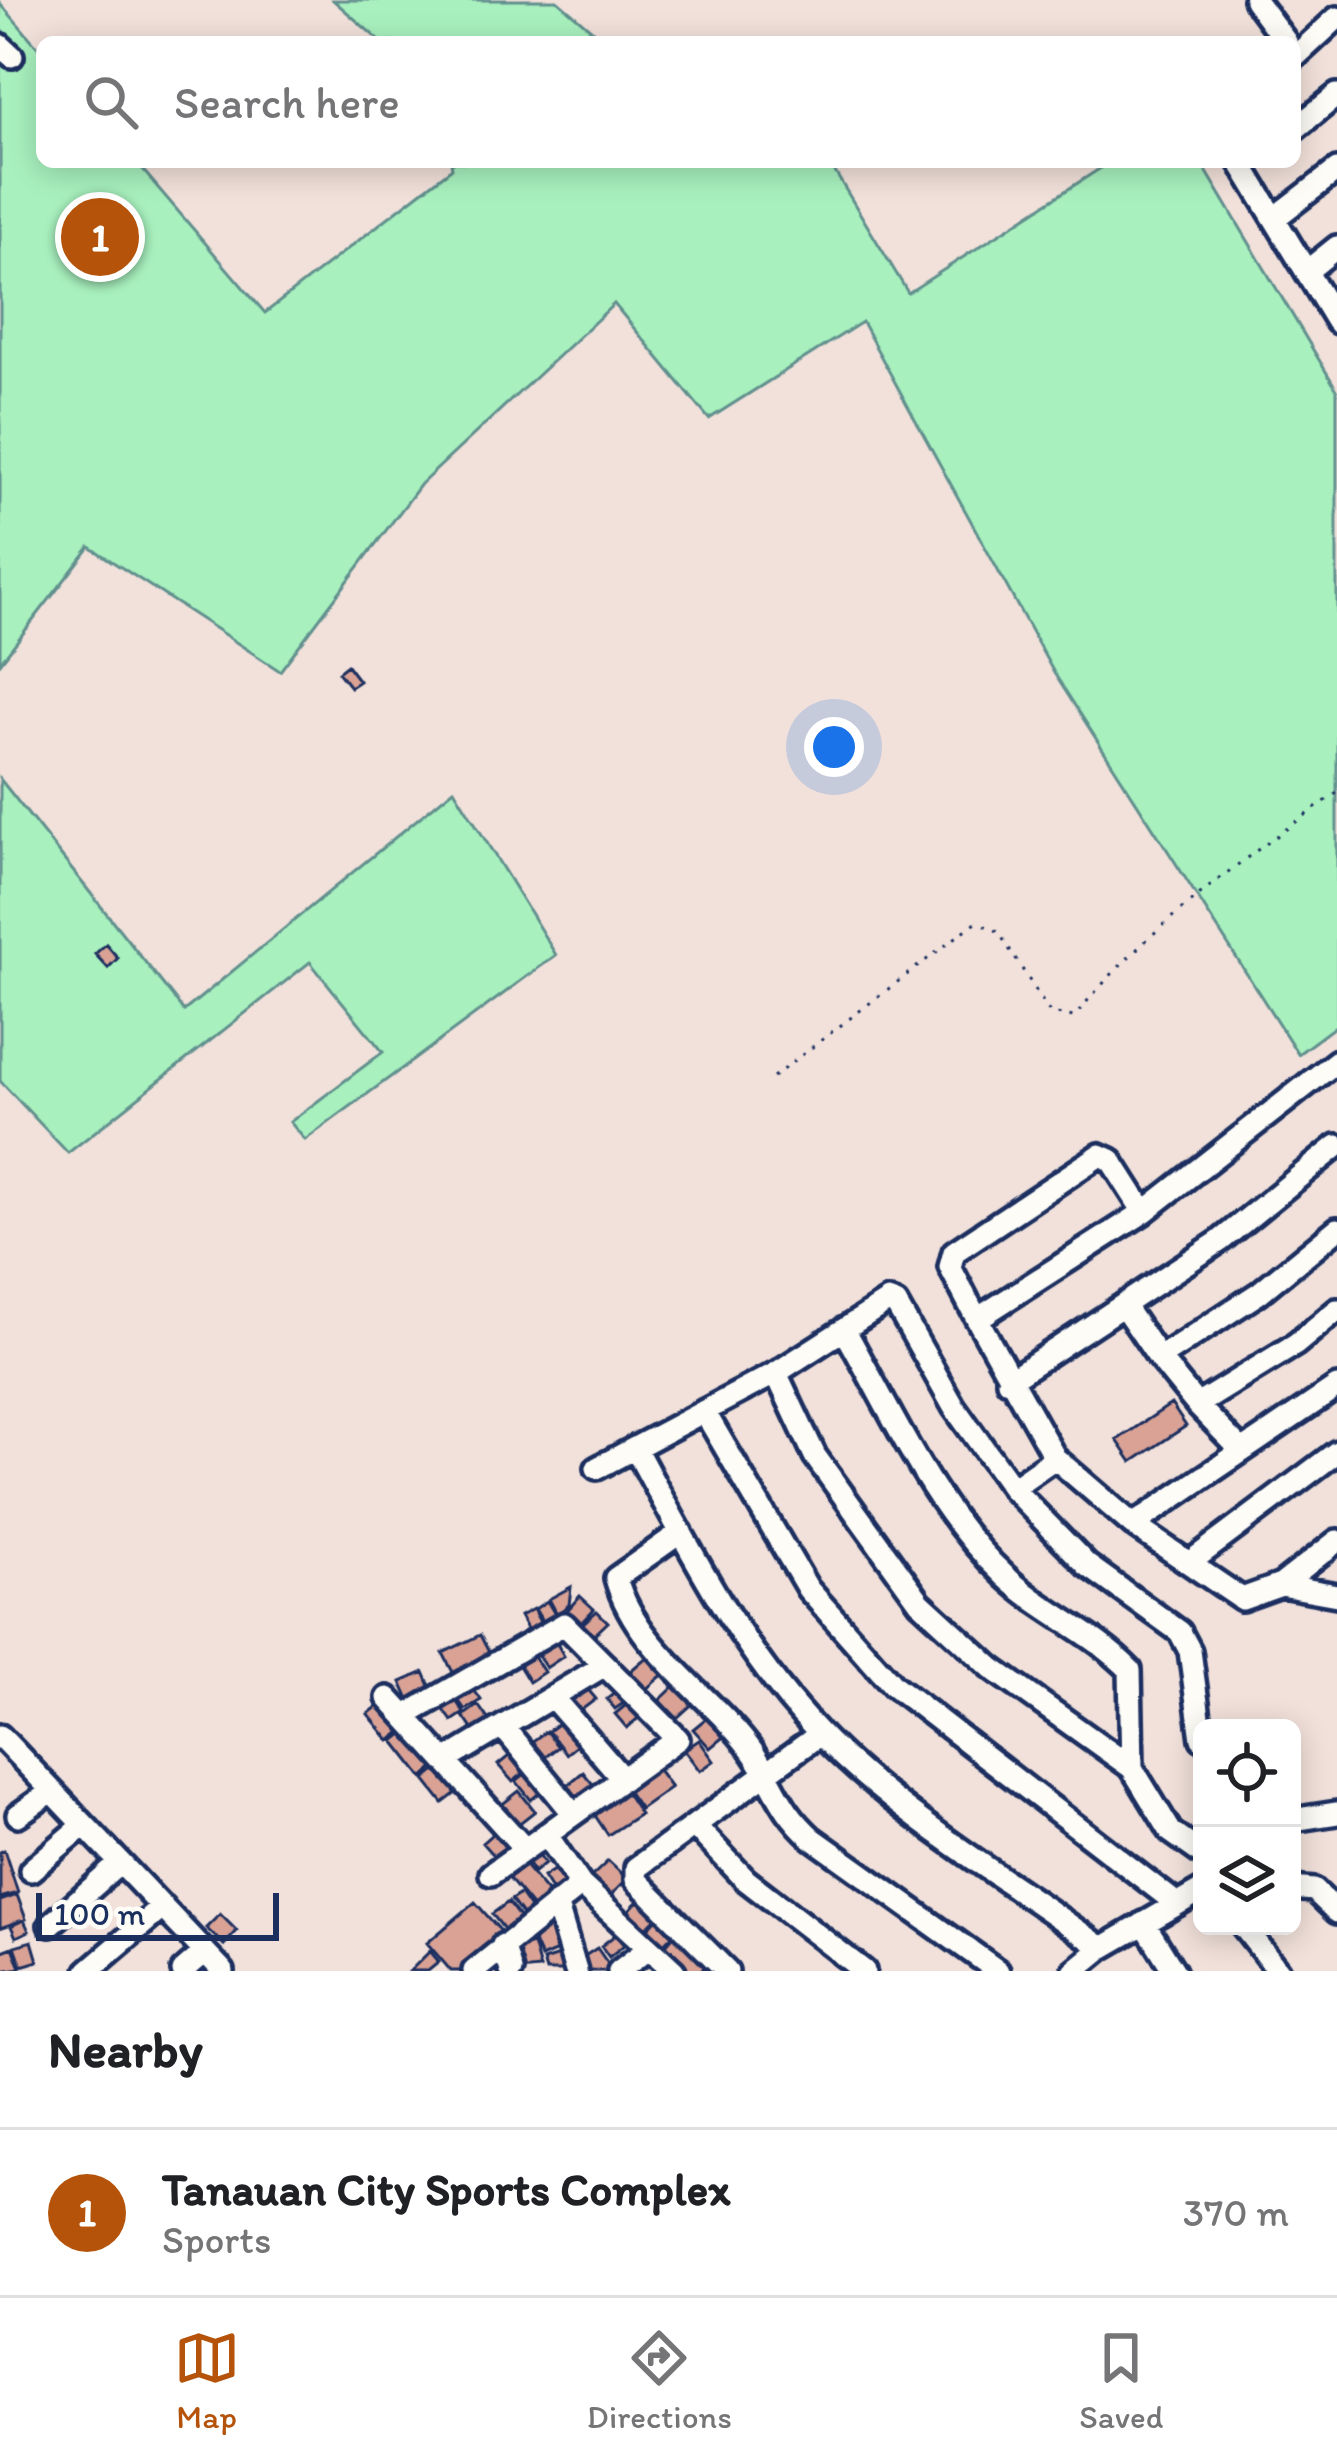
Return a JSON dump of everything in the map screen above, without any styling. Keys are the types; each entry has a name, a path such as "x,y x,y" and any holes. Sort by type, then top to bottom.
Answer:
{"street":[{"path":"1255,0 1282,36"},
{"path":"1301,51 1337,18"},
{"path":"1301,123 1337,95"},
{"path":"1248,168 1337,322"},
{"path":"1274,218 1337,170"},
{"path":"1307,272 1337,247"},
{"path":"976,1319 1144,1211 1337,1061"},
{"path":"1008,1381 1220,1241 1337,1146"},
{"path":"1144,1211 1111,1160 1100,1155 954,1252 950,1267 1008,1381 1055,1458 1132,1525 1242,1599 1281,1585 1337,1541"},
{"path":"1159,1358 1259,1293 1337,1229"},
{"path":"597,1468 776,1372 888,1301 896,1304 954,1407 1012,1488 1087,1565 1180,1632 1190,1651 1199,1719"},
{"path":"1124,1305 1159,1358 1242,1451"},
{"path":"1197,1405 1296,1344 1337,1310"},
{"path":"844,1329 939,1498 1006,1577 1107,1646 1130,1670 1132,1768"},
{"path":"776,1372 815,1456 920,1602 992,1667 1132,1768 1171,1832 1193,1848"},
{"path":"1132,1525 1337,1387"},
{"path":"704,1411 808,1589 892,1685 1177,1904"},
{"path":"635,1448 735,1627 820,1734 883,1788 1102,1948"},
{"path":"1189,1563 1337,1452"},
{"path":"1012,1488 1055,1458"},
{"path":"681,1532 619,1573 616,1584 671,1670 752,1750 784,1813 998,1971"},
{"path":"1281,1585 1337,1595"},
{"path":"405,1716 564,1624 678,1739 491,1874"},
{"path":"445,1761 605,1665"},
{"path":"388,1697 525,1850"},
{"path":"553,1697 623,1779"},
{"path":"503,1727 574,1814"},
{"path":"727,1971 634,1873 820,1734"},
{"path":"5,1751 52,1791 223,1971"},
{"path":"18,1816 52,1791"},
{"path":"1301,1819 1337,1813"},
{"path":"31,1870 84,1825"},
{"path":"696,1827 746,1880 864,1971"},
{"path":"546,1834 581,1885 674,1971"},
{"path":"50,1925 121,1863"},
{"path":"1303,1889 1337,1884"},
{"path":"474,1971 581,1885"},
{"path":"1303,1889 1337,1912"},
{"path":"1076,1970 1102,1948 1193,1895"},
{"path":"556,1903 577,1971"},
{"path":"88,1971 163,1907"},
{"path":"1144,1923 1174,1971"},
{"path":"1250,1935 1278,1971"},
{"path":"503,1946 511,1971"},
{"path":"619,1971 649,1948"},
{"path":"183,1971 205,1952"}],"path":[{"path":"773,1077 976,922 998,931 1050,1013 1074,1017 1122,958 1203,888 1337,793"}],"green space":[{"path":"333,0 557,0 599,36 374,36"},
{"path":"0,3 36,45 36,168 141,168 265,313 452,168 833,168 908,293 1101,168 1205,168 1337,390 1337,1025 1298,1054 1054,673 862,322 709,419 614,304 421,484 280,671 90,547 0,663"},
{"path":"0,779 184,1011 454,789 556,955 305,1140 290,1122 383,1052 310,962 68,1153 0,1081"}],"building":[{"path":"347,665 359,681 350,687 338,672"},
{"path":"106,944 118,958 108,968 95,954"},
{"path":"1171,1404 1186,1426 1132,1462 1117,1440"},
{"path":"571,1587 569,1605 557,1614 549,1599"},
{"path":"580,1596 594,1609 577,1627 563,1615"},
{"path":"547,1601 559,1621 547,1629 535,1609"},
{"path":"533,1609 546,1633 533,1640 520,1616"},
{"path":"597,1611 608,1622 591,1638 580,1626"},
{"path":"480,1635 494,1662 457,1680 443,1653"},
{"path":"553,1637 564,1656 546,1668 534,1649"},
{"path":"650,1654 666,1672 644,1691 628,1673"},
{"path":"533,1655 544,1672 529,1682 518,1664"},
{"path":"424,1672 434,1695 411,1704 401,1682"},
{"path":"680,1681 697,1700 677,1718 660,1700"},
{"path":"470,1684 481,1700 465,1710 455,1695"},
{"path":"585,1686 596,1699 580,1711 570,1699"},
{"path":"620,1689 628,1700 615,1709 607,1699"},
{"path":"388,1698 410,1725 390,1741 368,1714"},
{"path":"454,1698 464,1713 452,1721 442,1707"},
{"path":"632,1700 643,1714 627,1728 615,1714"},
{"path":"478,1705 495,1729 480,1740 463,1716"},
{"path":"710,1715 727,1734 710,1748 693,1729"},
{"path":"567,1717 585,1739 566,1754 548,1731"},
{"path":"413,1726 442,1762 423,1778 394,1741"},
{"path":"546,1731 558,1747 543,1759 530,1743"},
{"path":"699,1740 714,1761 700,1771 684,1750"},
{"path":"515,1751 530,1768 513,1782 498,1765"},
{"path":"445,1764 464,1787 443,1803 425,1780"},
{"path":"656,1767 671,1787 640,1809 626,1789"},
{"path":"532,1768 547,1787 531,1800 516,1781"},
{"path":"583,1772 600,1793 581,1809 564,1788"},
{"path":"624,1790 640,1814 608,1835 592,1811"},
{"path":"519,1791 535,1811 516,1826 500,1806"},
{"path":"499,1828 515,1846 498,1861 482,1843"},
{"path":"534,1848 545,1863 534,1872 523,1857"},
{"path":"4,1850 18,1893 0,1898 0,1852"},
{"path":"517,1856 552,1898 536,1911 501,1869"},
{"path":"608,1861 627,1879 608,1898 589,1879"},
{"path":"563,1864 576,1883 555,1896 543,1877"},
{"path":"520,1894 533,1913 525,1919 511,1900"},
{"path":"17,1895 26,1919 0,1928 0,1901"},
{"path":"641,1898 658,1916 640,1934 623,1916"},
{"path":"475,1902 506,1937 467,1971 451,1971 427,1943"},
{"path":"508,1902 522,1921 507,1933 492,1914"},
{"path":"220,1914 237,1931 224,1945 206,1928"},
{"path":"659,1917 675,1932 658,1950 642,1935"},
{"path":"24,1920 29,1931 16,1937 11,1926"},
{"path":"552,1926 562,1949 541,1958 531,1935"},
{"path":"678,1931 711,1960 701,1971 682,1971 660,1952"},
{"path":"615,1935 624,1945 609,1957 601,1946"},
{"path":"32,1941 38,1961 22,1966 15,1946"},
{"path":"533,1944 540,1969 519,1971 514,1949"},
{"path":"13,1947 21,1968 0,1971 0,1952"},
{"path":"597,1948 613,1971 584,1971 577,1961"},
{"path":"430,1951 439,1962 428,1971 410,1971"},
{"path":"565,1954 570,1971 546,1971 543,1961"}],"place":[{"name":"Tanauan City Sports Complex","path":"100,237"}]}
